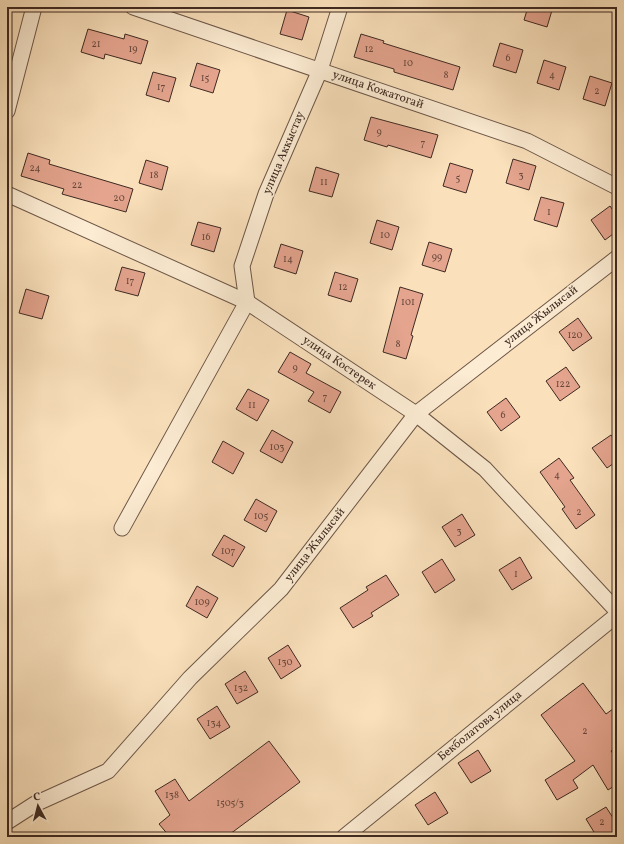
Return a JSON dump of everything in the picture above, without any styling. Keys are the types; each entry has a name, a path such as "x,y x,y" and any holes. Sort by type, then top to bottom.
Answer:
{"street":[{"path":"7,111 34,7"},
{"name":"улица Кожатогай","path":"133,7 527,140 617,187"},
{"name":"улица Аккыстау","path":"247,302 242,266 266,194 320,70 340,7"},
{"name":"улица Костерек","path":"7,194 247,302 416,414 485,469 617,611"},
{"name":"улица Жылысай","path":"7,822 35,804 108,771 190,678 281,589 416,414 617,258"},
{"path":"122,528 247,302"},
{"name":"Бекболатова улица","path":"344,837 617,615"}],"building":[{"path":"528,7 553,7 547,27 524,20"},
{"path":"287,10 309,17 302,40 280,34"},
{"path":"88,29 124,39 125,34 148,41 141,64 105,54 104,59 81,52"},
{"path":"361,34 384,41 383,43 460,67 453,90 394,72 394,69 354,57"},
{"path":"500,43 523,50 516,73 493,66"},
{"path":"544,60 566,67 559,90 537,83"},
{"path":"197,63 220,70 213,93 190,86"},
{"path":"153,72 176,78 169,102 146,95"},
{"path":"590,76 612,83 605,106 583,99"},
{"path":"371,117 438,135 431,158 388,145 387,147 364,140"},
{"path":"28,153 50,160 49,164 133,189 126,212 62,194 64,189 21,176"},
{"path":"513,159 536,166 529,190 506,183"},
{"path":"146,160 168,167 162,190 139,183"},
{"path":"450,163 473,170 466,193 443,186"},
{"path":"316,167 339,174 332,197 309,191"},
{"path":"541,197 564,203 557,227 534,220"},
{"path":"610,206 617,216 617,231 605,240 591,220"},
{"path":"377,220 399,227 392,250 370,243"},
{"path":"198,222 221,228 214,252 191,245"},
{"path":"429,242 452,249 445,272 422,265"},
{"path":"281,244 303,251 296,274 274,267"},
{"path":"122,267 145,273 138,296 115,290"},
{"path":"335,272 358,279 351,302 328,295"},
{"path":"400,287 423,294 411,335 413,336 406,359 383,352"},
{"path":"26,289 49,296 42,319 19,313"},
{"path":"578,318 592,338 573,351 559,332"},
{"path":"290,352 311,364 306,373 341,392 330,413 308,401 314,392 278,372"},
{"path":"566,367 580,387 560,401 546,381"},
{"path":"248,389 269,400 257,421 236,409"},
{"path":"506,398 520,417 501,431 487,412"},
{"path":"272,430 293,442 282,463 260,451"},
{"path":"611,435 617,442 617,461 607,468 592,448"},
{"path":"223,441 244,453 233,474 212,462"},
{"path":"559,458 574,478 570,480 595,515 576,529 562,509 565,507 540,472"},
{"path":"256,499 277,511 266,532 244,520"},
{"path":"462,514 475,535 455,547 442,527"},
{"path":"224,535 245,547 233,567 212,555"},
{"path":"520,557 532,578 512,590 499,570"},
{"path":"442,559 455,580 435,593 422,572"},
{"path":"386,575 399,595 371,613 373,616 353,628 340,608 368,590 366,587"},
{"path":"197,586 218,598 207,618 186,606"},
{"path":"288,645 301,666 281,679 268,658"},
{"path":"245,671 258,692 237,704 225,684"},
{"path":"583,683 606,714 617,706 617,746 611,751 617,759 617,784 608,790 593,765 573,780 578,788 557,800 545,780 575,761 541,715"},
{"path":"217,706 230,727 210,739 197,719"},
{"path":"269,741 300,782 226,837 170,837 159,824 170,815 155,791 175,779 189,801"},
{"path":"478,750 491,771 471,783 458,763"},
{"path":"435,792 448,813 428,825 415,805"},
{"path":"606,807 617,824 617,829 603,837 597,837 586,819"}]}
